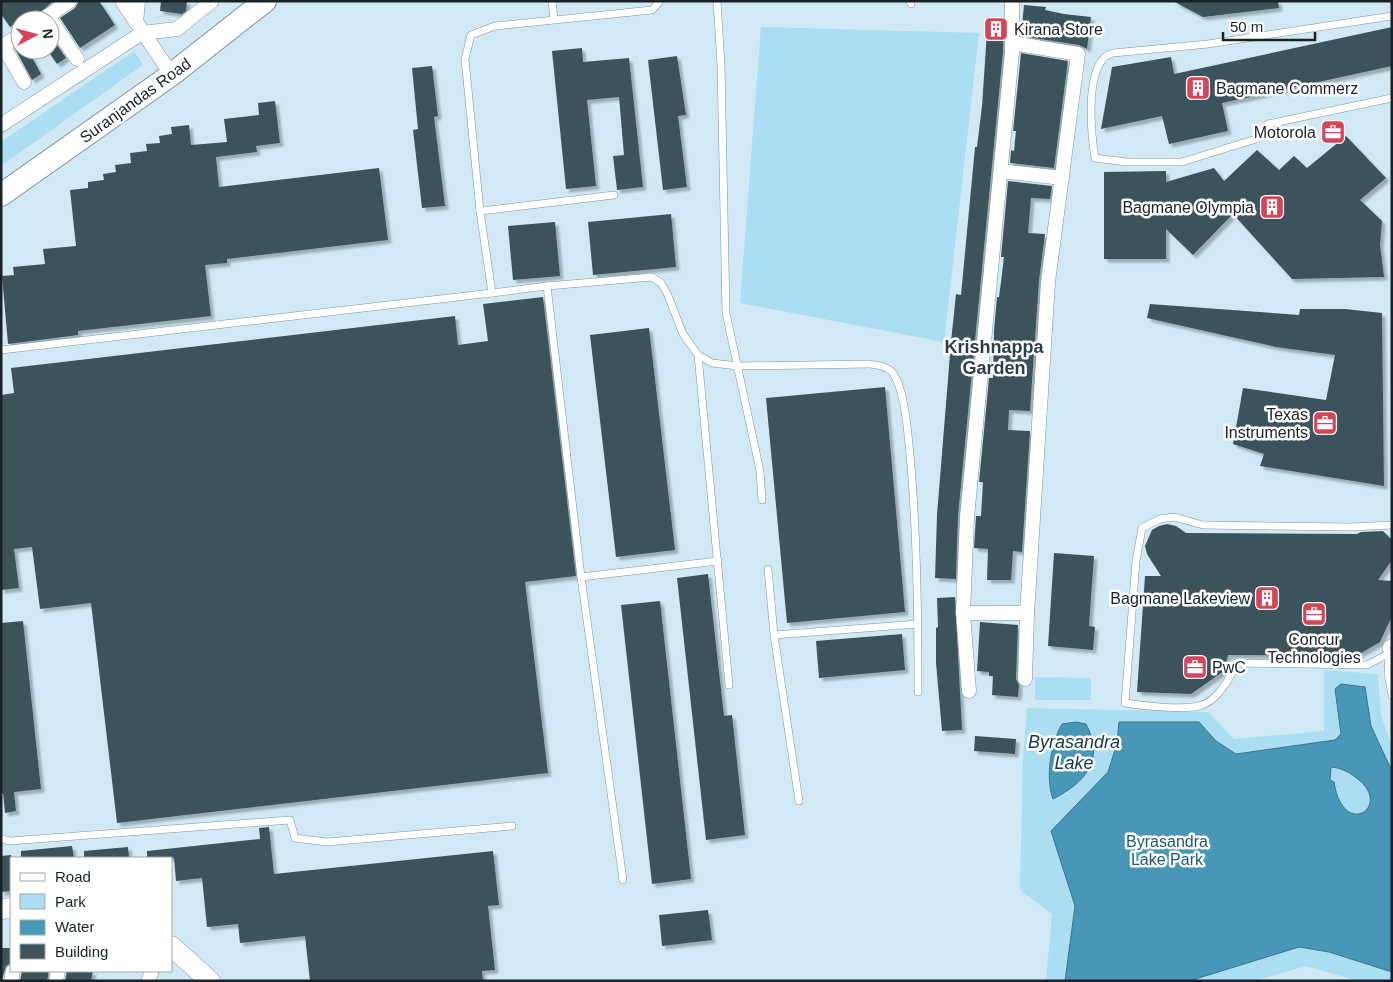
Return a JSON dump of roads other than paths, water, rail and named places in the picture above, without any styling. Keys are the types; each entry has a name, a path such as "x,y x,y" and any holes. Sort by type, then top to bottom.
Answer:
{"main road":[{"name":"Suranjandas Road","path":"1,179 165,65 243,1"},
{"name":"Suranjandas Road","path":"1,196 171,75 265,1"},
{"path":"172,947 210,981"}],"street":[{"path":"53,10 70,1"},
{"path":"122,1 165,65"},
{"path":"138,1 139,28"},
{"path":"1,125 139,28 177,29 212,1"},
{"path":"969,691 963,613 972,448 1001,171 1012,44 1012,1"},
{"path":"60,33 77,59"},
{"path":"1012,44 1078,54 1048,282 1027,613 1025,679"},
{"path":"2,47 24,82"},
{"path":"1001,171 1062,178"},
{"path":"963,613 1027,613"}],"lane":[{"path":"552,1 554,20"},
{"path":"492,293 480,212 465,59 471,35 495,26 652,10 660,1"},
{"path":"717,1 721,65 726,313 760,471 762,500"},
{"path":"1392,16 1208,44 1113,53 1103,58 1095,77 1090,130 1095,158 1127,162 1182,162 1256,139 1264,132 1268,124 1392,98"},
{"path":"480,212 614,195"},
{"path":"1,350 547,286 652,277 661,283 667,293 683,334 698,355 712,363 738,366 869,364 889,369 893,374 898,384 906,421 912,479 918,624 918,692"},
{"path":"547,286 581,577 623,880"},
{"path":"698,355 729,685"},
{"path":"1390,655 1367,665 1236,663 1222,688 1199,706 1143,706 1125,704 1136,561 1142,528 1146,524 1174,517 1192,523 1211,525 1352,527 1392,525"},
{"path":"581,577 718,561"},
{"path":"768,569 774,635 799,801"},
{"path":"774,635 918,624"},
{"path":"1392,642 1386,647 1390,655 1388,674 1392,696"},
{"path":"1,839 10,841 290,820 295,838 327,842 512,826"}],"water":[{"name":"Byrasandra Lake","path":"1341,684 1365,687 1371,726 1392,771 1392,972 1329,952 1299,947 1189,981 1065,981 1075,906 1051,831 1108,772 1117,743 1119,722 1199,722 1216,741 1236,754 1335,740 1341,734 1335,689","holes":["1331,767 1353,775 1368,790 1370,800 1368,808 1362,813 1355,814 1346,810 1339,800 1334,782 1330,780"]},
{"name":"Byrasandra Lake","path":"1076,722 1086,724 1094,749 1093,759 1089,769 1075,785 1053,799 1049,781 1052,750 1062,724"}],"place":[{"name":"Kirana Store","path":"996,29"},
{"name":"Bagmane Commerz","path":"1198,88"},
{"name":"Motorola","path":"1333,132"},
{"name":"Bagmane Olympia","path":"1272,207"},
{"name":"Texas Instruments","path":"1325,423"},
{"name":"Bagmane Lakeview","path":"1267,598"},
{"name":"Concur Technologies","path":"1314,614"},
{"name":"PwC","path":"1195,667"}],"district":[{"name":"Krishnappa Garden","path":"994,357"}],"park label":[{"name":"Byrasandra Lake Park","path":"1167,850"}]}
